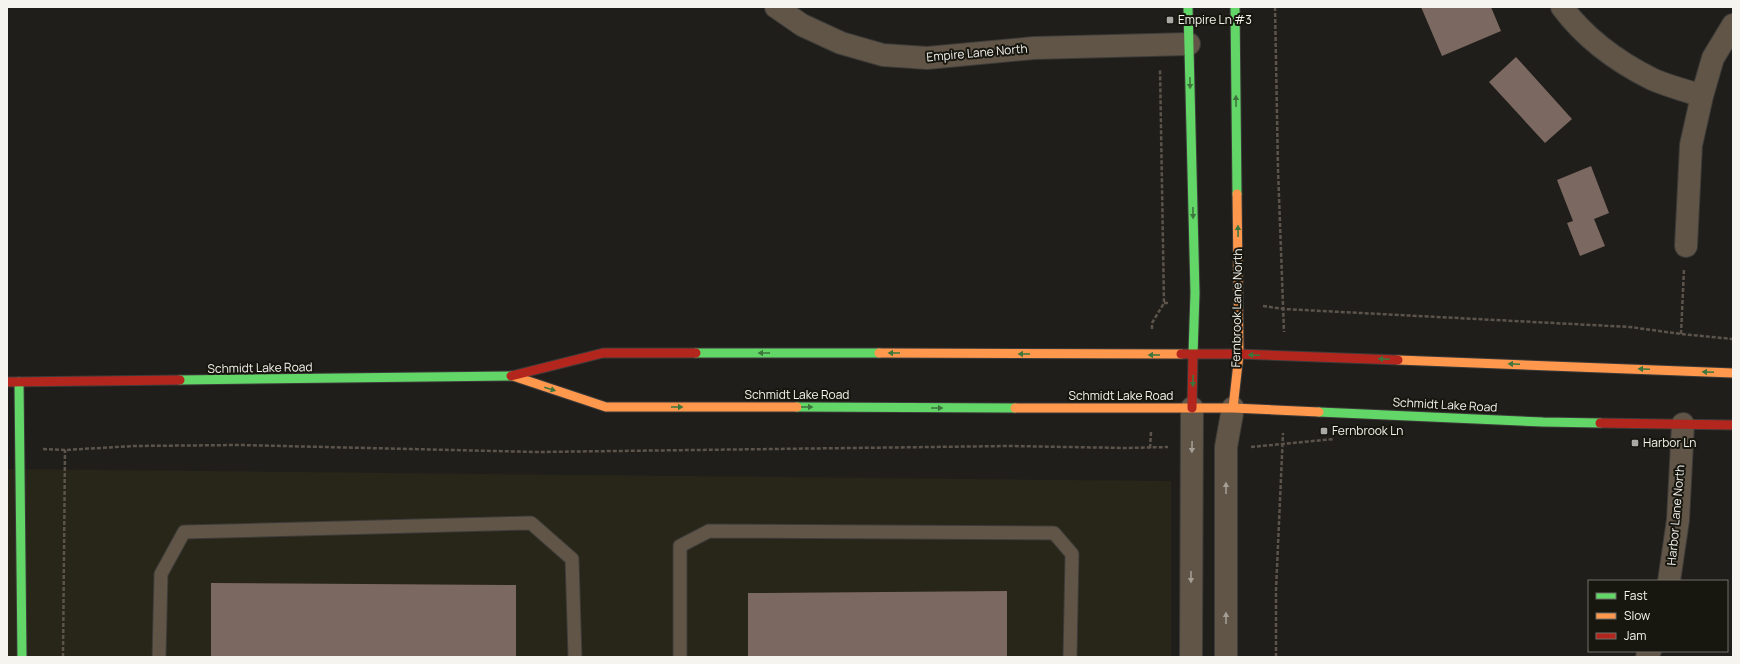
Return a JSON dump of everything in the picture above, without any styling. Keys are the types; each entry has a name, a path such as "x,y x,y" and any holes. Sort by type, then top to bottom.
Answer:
{"street":[{"name":"Empire Lane North","path":"776,7 802,25 842,43 883,54 927,58 1034,48 1160,46 1189,44"},
{"path":"1188,7 1195,293 1192,408 1191,657"},
{"name":"Fernbrook Lane North","path":"1226,657 1226,447 1233,408 1239,354 1235,7"},
{"path":"1562,7 1572,20 1609,53 1653,79 1702,96"},
{"path":"1686,246 1691,145 1702,96 1713,58 1733,25"},
{"name":"Schmidt Lake Road","path":"7,382 513,376 603,353 1239,354 1733,373"},
{"name":"Schmidt Lake Road","path":"513,376 606,407 1233,408 1543,422 1733,425"},
{"path":"19,382 22,657"},
{"name":"Harbor Lane North","path":"1669,580 1678,520 1683,424"}],"lane":[{"path":"159,657 161,574 184,532 532,524 572,559 575,657"},
{"path":"680,657 680,546 709,531 717,531 1054,533 1072,554 1070,657"}],"path":[{"path":"1275,7 1278,169 1284,309 1630,327 1733,339"},
{"path":"1160,46 1164,303"},
{"path":"1681,334 1686,246"},
{"path":"1276,657 1276,590 1283,444"},
{"path":"20,449 65,450 134,446 240,445 537,452 1009,446 1150,448"},
{"path":"63,657 65,450"}],"shaded area":[{"path":"7,469 1171,481 1171,657 7,657"}],"building":[{"path":"1421,7 1491,7 1501,31 1442,56"},
{"path":"1516,57 1572,119 1545,143 1489,82"},
{"path":"1591,166 1609,213 1594,219 1605,246 1580,256 1567,223 1573,221 1557,180"},
{"path":"211,583 516,585 516,657 211,657"},
{"path":"1007,591 1007,657 748,657 748,593"}],"traffic: fast":[{"path":"1188,7 1195,293 1193,354"},
{"path":"1235,7 1237,194"},
{"path":"696,353 879,353"},
{"path":"180,380 511,376"},
{"path":"19,382 22,657"},
{"path":"797,407 1015,408"},
{"path":"1319,412 1543,422 1600,423"}],"traffic: slow":[{"path":"1233,408 1239,354 1237,194"},
{"path":"879,353 1181,354"},
{"path":"1398,360 1733,373"},
{"path":"513,376 606,407 797,407"},
{"path":"1015,408 1233,408 1319,412"}],"traffic: jam":[{"path":"511,376 603,353 696,353"},
{"path":"1181,354 1239,354 1398,360"},
{"path":"1192,408 1193,354"},
{"path":"7,382 180,380"},
{"path":"1600,423 1733,425"}],"place":[{"name":"Empire Ln #3","path":"1170,20"},
{"name":"Fernbrook Ln","path":"1324,431"},
{"name":"Harbor Ln","path":"1635,443"}]}
